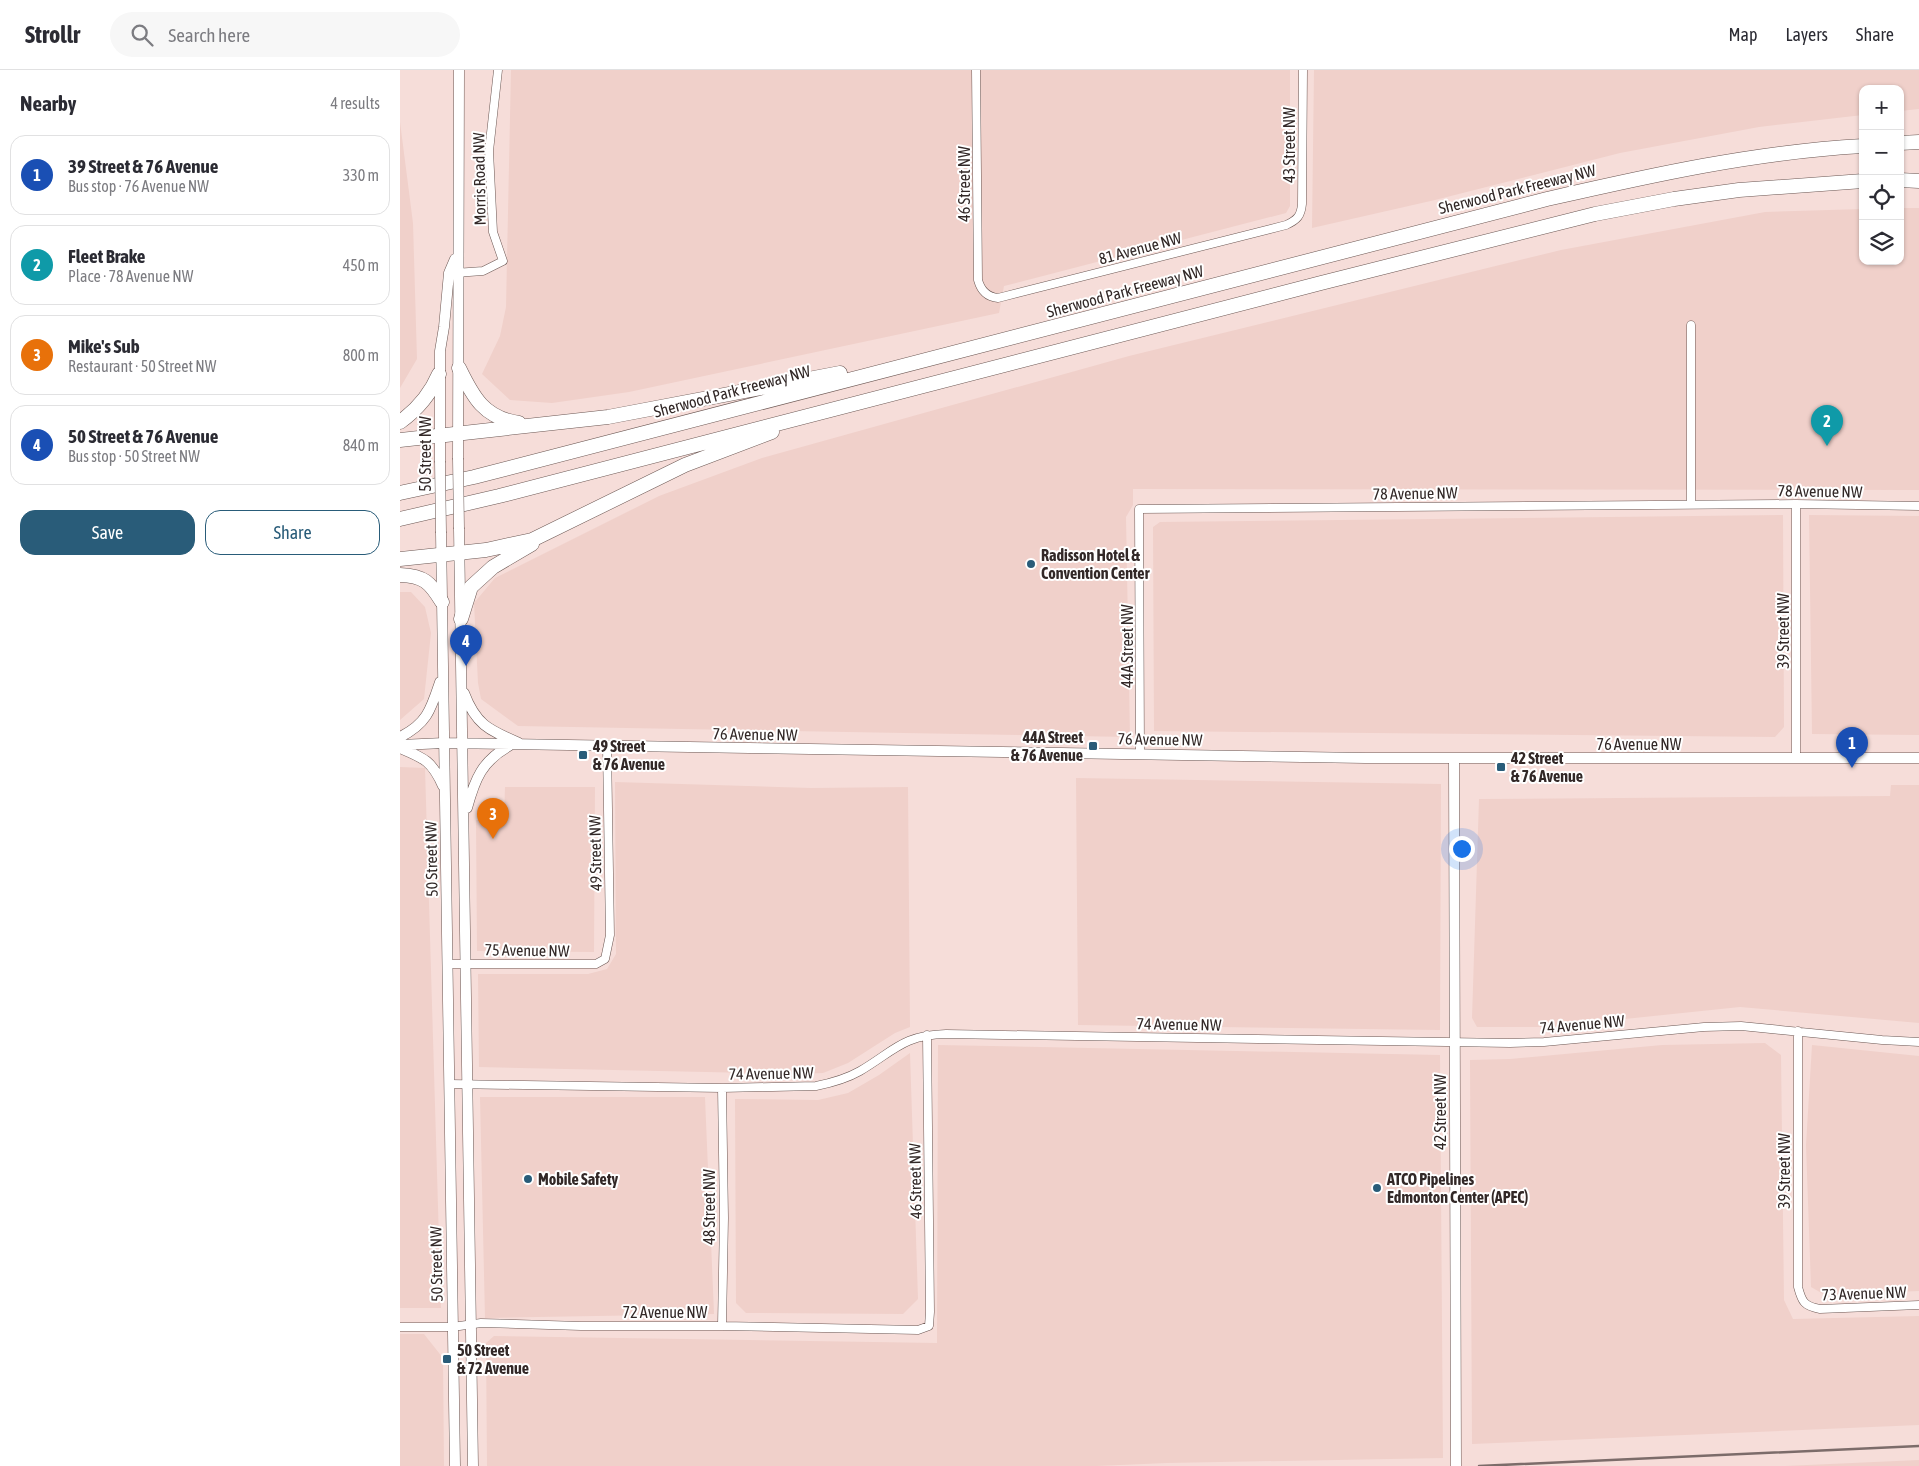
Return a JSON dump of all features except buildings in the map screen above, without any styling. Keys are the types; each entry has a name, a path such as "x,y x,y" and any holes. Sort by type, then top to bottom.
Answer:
{"highway":[{"path":"1904,143 1919,142"},
{"name":"Sherwood Park Freeway NW","path":"400,493 474,477 1548,199 1657,174 1753,156 1859,146"},
{"path":"1904,180 1919,180"},
{"path":"400,519 499,496 1321,282 1604,212 1674,199 1740,190 1859,181"},
{"path":"459,368 472,395 495,416 511,422 534,426"},
{"path":"400,440 608,417 842,372 870,374"},
{"path":"400,422 421,405 440,374"},
{"path":"400,559 508,546 532,540 685,465 758,438 804,417"},
{"path":"461,619 471,587 482,576 493,567 556,529"},
{"path":"400,575 422,578 435,590 442,602"}],"main road":[{"name":"50 Street NW","path":"455,1466 442,674 440,351 457,254 459,70"},
{"name":"50 Street NW","path":"453,273 459,368 458,458 473,1466"},
{"path":"400,737 414,730 426,717 433,703 442,674"},
{"path":"462,687 474,713 484,726 493,732 525,745"},
{"name":"76 Avenue NW","path":"400,746 444,744 1454,758 1919,758"},
{"path":"463,818 474,783 483,766 510,745"},
{"path":"400,746 428,761 436,771 444,789"},
{"name":"42 Street NW","path":"1454,758 1456,1466"}],"street":[{"name":"Morris Road NW","path":"453,273 483,271 503,261 493,232 489,151 498,70"},
{"name":"46 Street NW","path":"976,70 978,280 980,286 988,295"},
{"name":"43 Street NW","path":"1297,219 1302,204 1303,70"},
{"name":"81 Avenue NW","path":"988,295 1005,298 1278,227 1297,219"},
{"path":"1691,325 1691,504"},
{"name":"78 Avenue NW","path":"1140,509 1691,504 1919,506"},
{"name":"39 Street NW","path":"1796,504 1796,758"},
{"name":"44A Street NW","path":"1140,509 1140,754"},
{"name":"49 Street NW","path":"605,959 610,935 608,747"},
{"name":"75 Avenue NW","path":"447,964 596,964 605,959"},
{"name":"74 Avenue NW","path":"449,1084 722,1088 800,1087 830,1083 859,1072 906,1041 927,1035 946,1034 1455,1044 1544,1042 1725,1026 1759,1026 1919,1042"},
{"name":"39 Street NW","path":"1798,1031 1798,1287 1801,1300 1809,1307"},
{"name":"46 Street NW","path":"927,1035 929,1326"},
{"name":"48 Street NW","path":"722,1088 722,1326"},
{"name":"73 Avenue NW","path":"1809,1307 1822,1309 1919,1305"},
{"name":"72 Avenue NW","path":"400,1327 452,1327 471,1323 918,1330 929,1326"}],"shaded area":[{"path":"511,70 1290,70 1290,206 1286,213 1004,286 999,313 629,392 552,403 510,400 482,374 500,336 506,307"},
{"path":"1314,70 1919,70 1919,109 1904,111 1904,85 1859,85 1859,115 1759,127 1620,153 1435,200 1312,228"},
{"path":"400,122 413,223 417,359 400,388"},
{"path":"1904,208 1919,208 1919,490 1133,489 1133,505 1126,517 1130,737 518,726 481,699 478,683 474,603 495,578 659,496 762,458 1129,356 1561,250 1765,212 1859,209 1859,265 1904,265"},
{"path":"1783,515 1784,727 1775,737 1154,731 1153,527 1160,522"},
{"path":"1809,515 1919,516 1919,735 1812,734"},
{"path":"400,592 411,592 425,607 431,633 424,699 400,720"},
{"path":"400,767 425,768 441,1308 400,1308"},
{"path":"1076,778 1441,784 1440,1030 1078,1025"},
{"path":"615,782 811,788 908,787 910,1027 895,1033 848,1063 823,1073 479,1067 478,974 588,974 607,969 616,954"},
{"path":"1891,785 1919,785 1919,1023 1740,1007 1548,1027 1477,1027 1472,1018 1479,799 1890,796"},
{"path":"505,787 595,787 594,952 477,951 476,820 504,820"},
{"path":"1765,1043 1781,1055 1784,1300 1793,1319 1919,1316 1919,1425 1472,1444 1470,1060 1510,1059 1662,1045"},
{"path":"938,1045 1440,1055 1443,1458 1097,1466 487,1466 486,1343 494,1336 937,1343"},
{"path":"1812,1045 1919,1056 1919,1291 1825,1295 1811,1287 1806,1145"},
{"path":"910,1053 918,1299 903,1314 746,1313 736,1303 735,1099 818,1100 848,1093 879,1075"},
{"path":"480,1097 705,1097 714,1314 485,1318"},
{"path":"400,1334 424,1334 443,1358 444,1466 400,1466"},
{"path":"1919,1460 1919,1466 1785,1466"}],"railway":[{"path":"1479,1466 1919,1446"}],"place":[{"name":"Fleet Brake","path":"1827,446"},
{"name":"Radisson Hotel & Convention Center","path":"1031,564"},
{"name":"50 Street & 76 Avenue","path":"466,666"},
{"name":"44A Street & 76 Avenue","path":"1093,746"},
{"name":"49 Street & 76 Avenue","path":"583,755"},
{"name":"42 Street & 76 Avenue","path":"1501,767"},
{"name":"39 Street & 76 Avenue","path":"1852,768"},
{"name":"Mike's Sub","path":"493,839"},
{"name":"Mobile Safety","path":"528,1179"},
{"name":"ATCO Pipelines Edmonton Center (APEC)","path":"1377,1188"},
{"name":"50 Street & 72 Avenue","path":"447,1359"}]}
